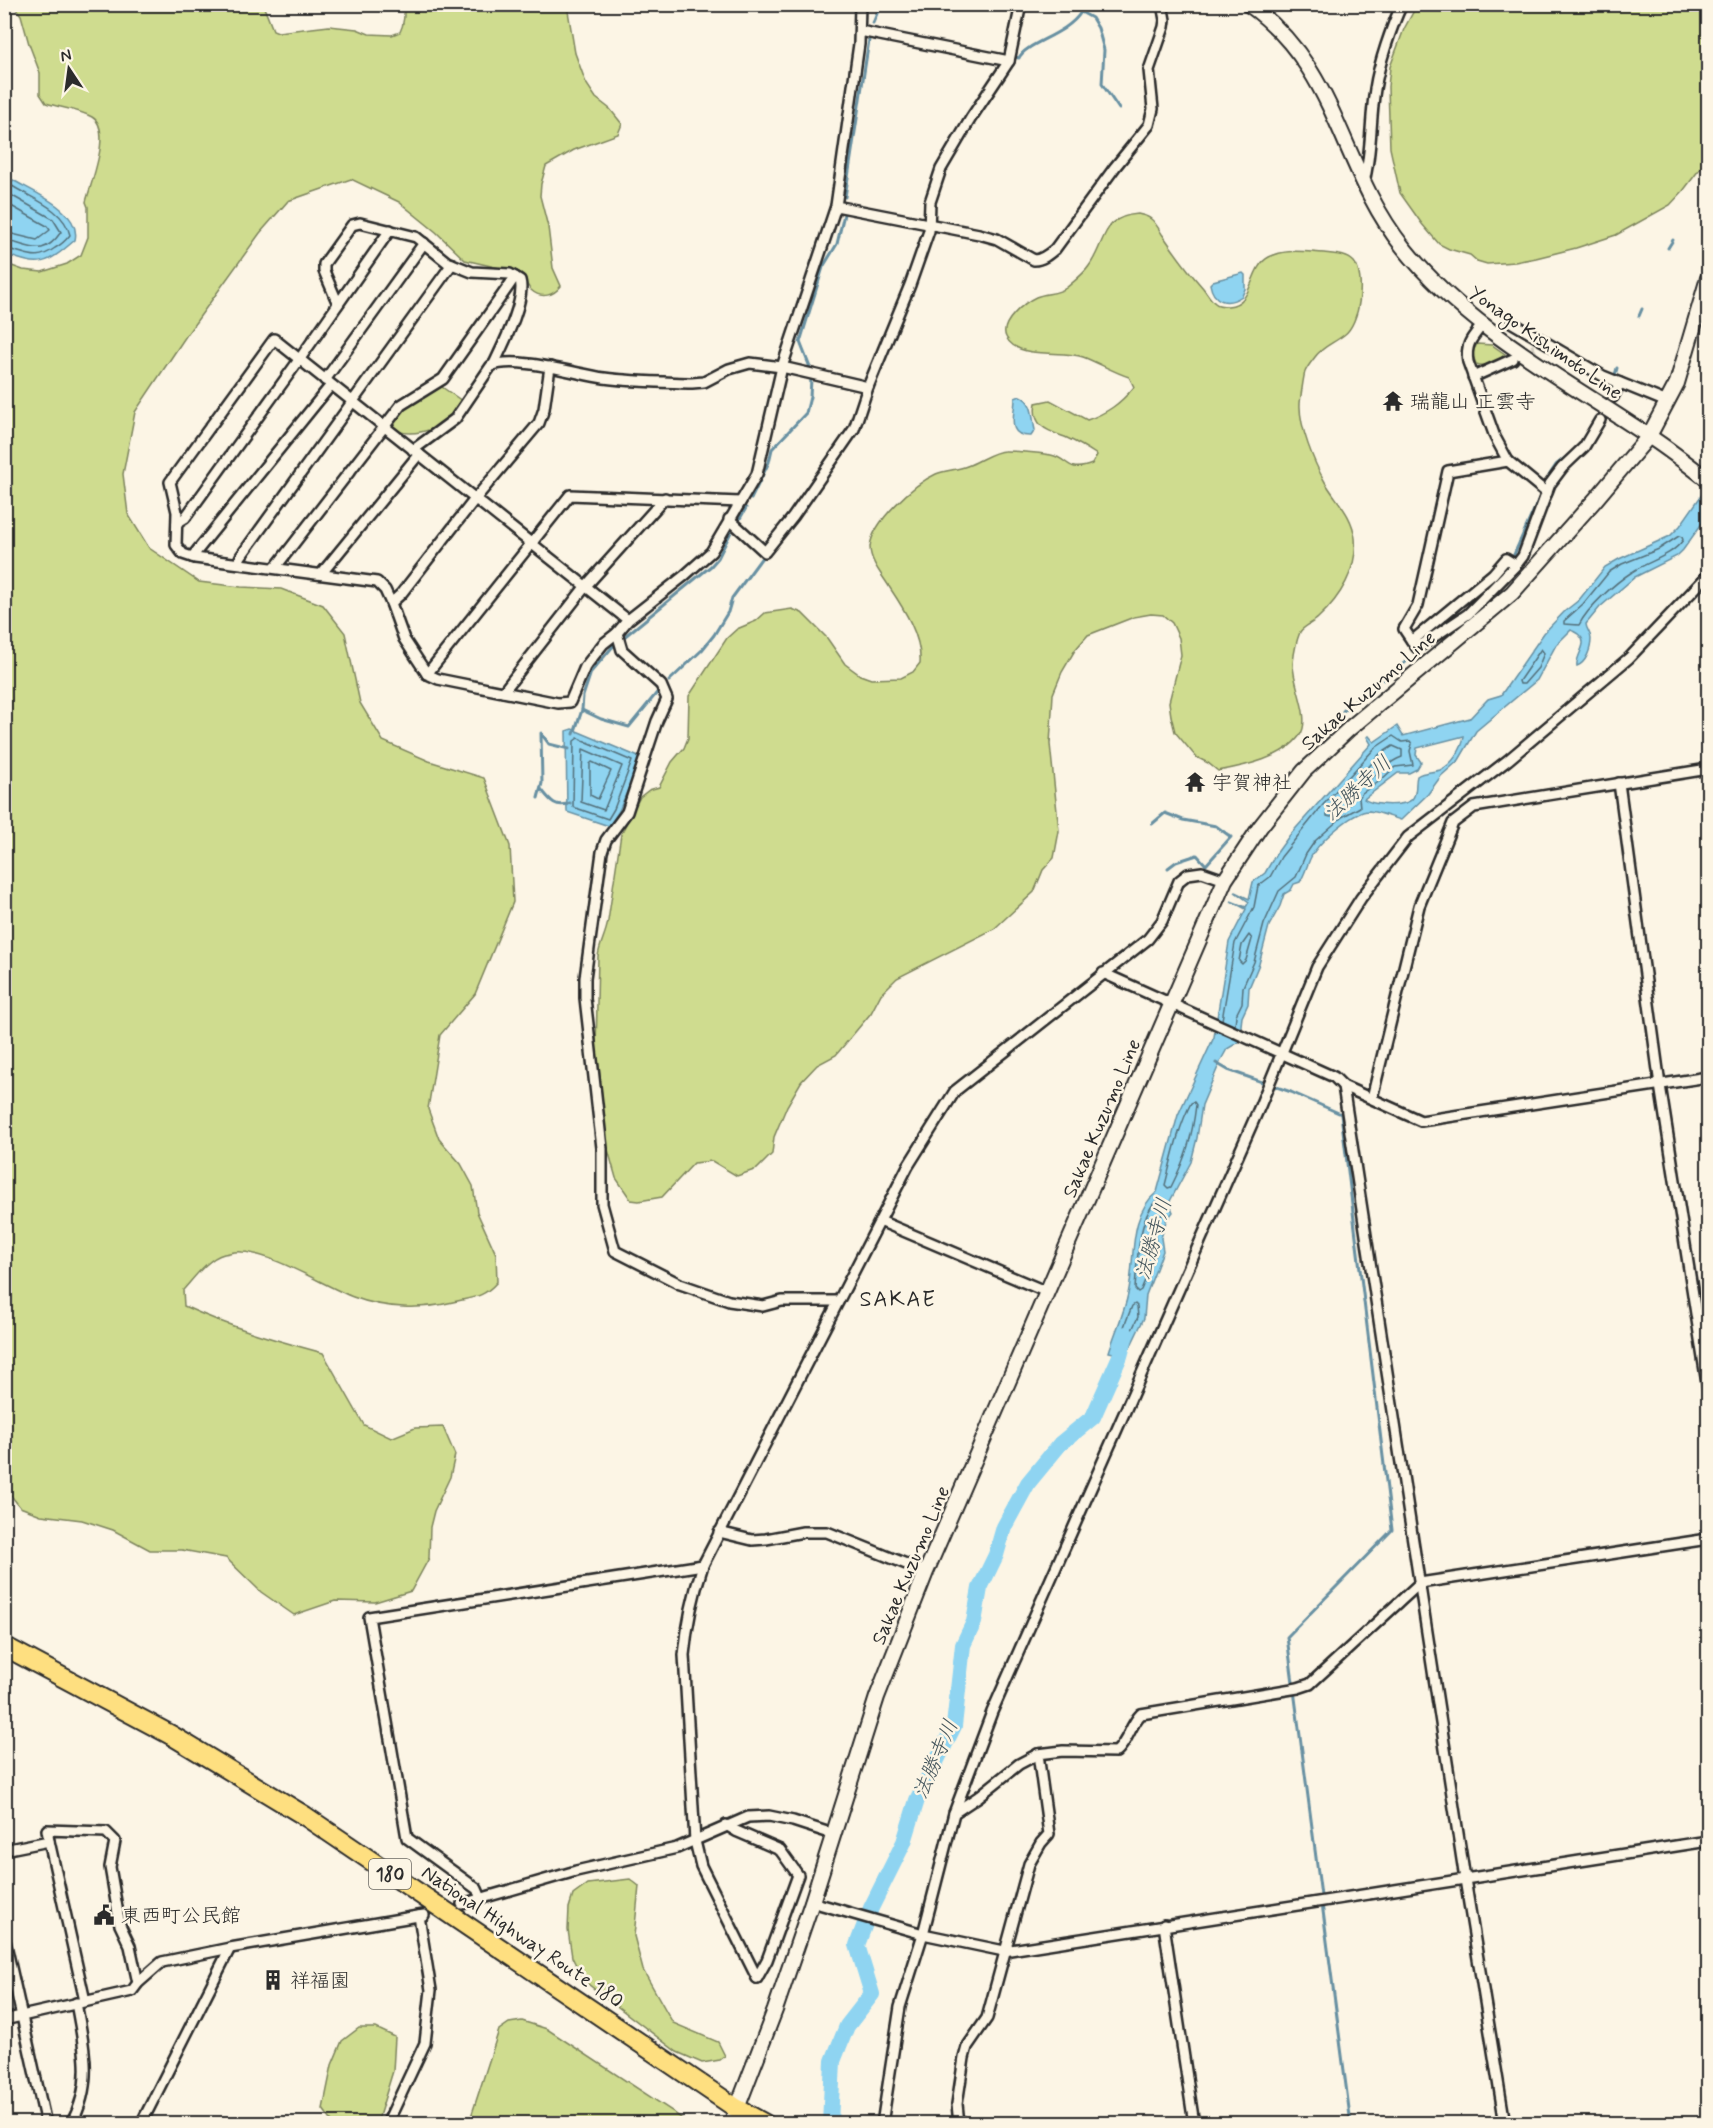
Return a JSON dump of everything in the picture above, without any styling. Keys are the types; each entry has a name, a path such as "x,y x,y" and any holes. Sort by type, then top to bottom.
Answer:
{"highway":[{"name":"National Highway Route 180","path":"4,1646 171,1735 305,1816 733,2116 764,2123"}],"main road":[{"name":"Yonago Kishimoto Line","path":"1248,4 1281,32 1315,77 1364,182 1392,232 1419,267 1440,289 1483,324 1557,378 1649,436 1708,480"},
{"name":"Sakae Kuzumo Line","path":"733,2116 775,2010 877,1697 926,1572 1225,880 1260,827 1304,771 1350,728 1512,593 1649,436 1677,383 1708,278"}],"street":[{"path":"628,620 274,339 170,482 177,512 176,545 183,554 238,564 322,573 377,582 385,590 405,639 427,674 438,679 558,703 570,702 585,667 603,644 628,620 711,552 757,474 782,367 836,207 860,31 860,4"},
{"path":"729,519 765,552 793,517 799,505 851,435 910,285 930,225 930,202 942,170 971,118 1009,61 1021,4"},
{"path":"836,207 979,234 997,239 1034,260 1039,260 1050,253 1149,125 1153,109 1149,70 1164,27 1162,4"},
{"path":"1364,182 1368,165 1375,88 1393,24 1402,4"},
{"path":"860,31 1009,61"},
{"path":"338,304 324,271 324,264 354,224 360,223 416,237 452,264 472,272 510,274 521,283 519,302 494,364"},
{"path":"177,523 185,518 390,230"},
{"path":"192,557 328,383 424,243"},
{"path":"238,564 241,556 452,264"},
{"path":"274,568 401,405 442,379 515,277"},
{"path":"1511,322 1603,376 1667,402"},
{"path":"1483,324 1468,344 1466,352 1473,377 1495,436 1508,461 1544,491"},
{"path":"1535,348 1545,342"},
{"path":"1473,377 1513,359"},
{"path":"322,573 416,452 455,419 491,366 500,361 603,377 692,383 704,382 729,369 750,363 782,367 868,387"},
{"path":"391,603 401,594 475,499 539,423 544,409 550,367"},
{"path":"1612,397 1620,383"},
{"path":"1508,461 1448,471 1418,605 1404,629 1417,648 1468,614 1513,563 1523,556 1544,491 1562,468 1584,447 1600,420"},
{"path":"427,674 570,495 740,502"},
{"path":"503,692 585,587 665,498"},
{"path":"1412,641 1493,573 1506,559 1513,563"},
{"path":"882,2124 900,2007 923,1934 954,1813 992,1712 1277,1052 1317,967 1361,898 1408,837 1508,760 1629,658 1708,575"},
{"path":"617,633 622,650 661,685 667,699 657,721 627,812 606,840 602,852 585,978 585,998 602,1148 602,1204 615,1251 680,1284 729,1301 763,1306 782,1301 838,1301"},
{"path":"1372,1098 1419,906 1453,823 1474,807 1708,769"},
{"path":"1619,783 1660,1085 1708,1390"},
{"path":"726,1825 736,1832 780,1850 798,1875 767,1960 758,1978 701,1866 695,1841 684,1656 693,1595 703,1565 908,1166 955,1091 1148,939 1162,921 1179,881 1188,874 1202,872 1225,880"},
{"path":"1103,973 1334,1077 1343,1086 1421,1121 1708,1077"},
{"path":"1343,1086 1505,2124"},
{"path":"880,1221 1047,1292"},
{"path":"719,1532 752,1540 803,1532 827,1532 926,1572"},
{"path":"954,1813 978,1797 1018,1764 1038,1754 1063,1751 1116,1752 1122,1747 1141,1714 1298,1688 1310,1684 1420,1583 1708,1539"},
{"path":"481,1898 477,1889 407,1838 369,1617 703,1565"},
{"path":"959,2124 957,2104 967,2047 987,2018 1029,1864 1049,1834 1038,1754"},
{"path":"462,1904 576,1871 676,1848 748,1817 769,1816 833,1834"},
{"path":"71,2124 81,2103 87,2075 80,2002 47,1830 106,1832 115,1841 110,1867 120,1925 129,1946 138,1983"},
{"path":"4,1850 49,1841"},
{"path":"812,1902 923,1934 1004,1951 1708,1841"},
{"path":"4,2020 132,1991 162,1962 421,1915 430,1990 425,2043 387,2124"},
{"path":"1164,1925 1194,2124"},
{"path":"4,1936 46,2124"},
{"path":"141,2124 230,1948"}],"green space":[{"path":"13,5 263,5 273,30 278,32 329,26 357,29 369,34 392,35 400,32 404,18 403,5 567,5 575,53 586,83 596,98 610,109 622,124 618,134 574,150 546,166 540,196 548,227 553,268 561,286 548,295 539,295 531,290 521,273 465,260 436,232 399,202 351,179 288,201 260,233 135,412 123,474 128,514 149,548 199,582 281,589 323,605 345,633 360,703 383,741 429,761 484,778 510,846 513,902 475,994 440,1035 428,1109 439,1139 461,1164 473,1186 477,1212 496,1254 497,1282 478,1296 441,1305 390,1306 353,1297 268,1258 238,1252 224,1254 212,1260 183,1290 184,1306 201,1314 235,1327 323,1353 364,1425 391,1438 415,1428 443,1427 455,1455 450,1477 434,1511 430,1527 429,1558 411,1591 375,1602 335,1601 294,1615 261,1592 226,1558 182,1550 150,1550 113,1530 82,1520 41,1515 20,1507 5,1488 4,263 23,270 42,272 67,264 81,255 88,237 86,202 101,144 98,123 92,117 46,103 40,94 40,73 21,15"},
{"path":"1417,5 1708,5 1708,79 1705,99 1708,154 1702,166 1670,205 1616,235 1576,248 1515,262 1487,264 1439,244 1400,193 1390,148 1388,87 1390,67 1404,29"},
{"path":"1138,214 1154,222 1212,300 1219,305 1237,304 1243,299 1262,262 1282,252 1303,251 1340,255 1351,259 1358,269 1360,300 1354,321 1344,335 1318,353 1306,370 1300,404 1308,444 1325,482 1351,522 1355,550 1354,561 1340,592 1318,618 1300,632 1297,640 1293,663 1304,720 1300,735 1284,750 1263,760 1218,771 1196,757 1175,732 1169,702 1181,655 1179,638 1172,623 1163,615 1151,614 1134,617 1088,635 1075,650 1053,694 1050,744 1059,831 1054,858 1043,870 1034,892 994,929 897,978 881,994 871,1013 836,1055 817,1065 801,1082 787,1106 774,1137 772,1154 757,1169 737,1176 712,1161 694,1163 662,1197 631,1200 616,1178 607,1146 596,1051 598,956 608,921 621,834 640,797 649,790 659,787 672,762 684,748 688,738 689,696 727,638 737,629 756,621 765,613 792,609 802,613 827,638 845,664 860,675 871,679 901,678 913,672 920,663 915,633 872,558 870,547 878,526 906,495 927,479 967,466 1000,451 1051,455 1073,467 1092,464 1097,455 1039,423 1036,418 1036,403 1050,400 1087,420 1113,407 1129,393 1134,387 1129,377 1083,357 1020,349 1006,337 1005,331 1014,314 1026,303 1036,297 1063,290 1084,272 1095,257 1111,225 1126,216"},
{"path":"1477,344 1492,345 1505,354 1492,364 1476,364 1472,353"},
{"path":"439,385 462,401 451,417 438,426 422,432 397,431 390,427 404,406"},
{"path":"630,1879 639,1886 634,1936 643,1970 673,2023 718,2042 725,2056 720,2060 702,2063 677,2052 584,1981 572,1957 568,1930 569,1908 573,1895 588,1884"},
{"path":"522,2021 547,2029 687,2123 469,2123 499,2030 509,2023"},
{"path":"359,2028 376,2028 395,2037 393,2071 377,2123 333,2123 323,2109 332,2065 342,2041"}],"water":[{"path":"4,180 13,180 64,211 75,230 75,240 56,255 42,262 27,261 5,254"},
{"path":"1243,273 1245,289 1242,296 1226,301 1214,295 1210,284 1213,281"},
{"path":"1020,396 1028,402 1032,411 1035,430 1031,436 1018,433 1013,423 1015,398"},
{"path":"1708,486 1708,515 1683,550 1677,556 1635,577 1600,607 1586,624 1591,643 1583,662 1577,666 1583,643 1578,634 1571,630 1556,645 1537,680 1476,731 1459,760 1441,776 1428,794 1401,820 1369,811 1354,816 1321,844 1311,857 1300,882 1294,884 1291,890 1284,894 1269,926 1259,964 1249,988 1248,1004 1242,1017 1239,1042 1227,1049 1221,1060 1202,1105 1191,1162 1169,1203 1173,1212 1166,1221 1161,1238 1163,1251 1146,1295 1144,1318 1126,1356 1109,1352 1128,1294 1134,1240 1141,1213 1147,1202 1157,1192 1178,1115 1214,1037 1229,942 1246,909 1231,901 1246,907 1249,902 1235,892 1249,899 1253,882 1265,873 1289,836 1371,744 1367,737 1369,736 1374,742 1397,726 1403,736 1470,718 1488,699 1501,695 1544,633 1579,600 1605,567 1670,536 1680,526","holes":["1464,736 1462,746 1449,764 1440,770 1417,776 1415,793 1411,800 1391,805 1364,799 1398,773 1409,773 1417,769 1421,762 1416,755 1417,748"]},
{"path":"572,729 641,758 619,811 609,826 567,812 566,731"}],"waterway":[{"path":"873,23 881,4"},
{"path":"1015,57 1019,58 1029,48 1075,20 1081,12 1079,4"},
{"path":"1081,12 1092,18 1098,28 1104,50 1102,84 1119,109"},
{"path":"1014,59 1021,25"},
{"path":"845,197 869,40"},
{"path":"811,370 800,342 823,267 837,244 844,214"},
{"path":"1668,248 1673,240"},
{"path":"1639,316 1642,309"},
{"path":"1615,375 1617,368"},
{"path":"751,499 769,462 772,449 806,413 811,379"},
{"path":"1608,394 1612,387"},
{"path":"1580,445 1593,423"},
{"path":"1512,559 1550,474 1556,465 1575,450"},
{"path":"738,522 746,508"},
{"path":"624,637 711,566 718,558 731,532"},
{"path":"669,681 702,650 714,635 728,612 732,598 763,556"},
{"path":"1420,641 1475,595"},
{"path":"574,734 591,672 615,644"},
{"path":"582,664 596,647"},
{"path":"1384,680 1408,660"},
{"path":"582,710 601,719 629,727 660,689"},
{"path":"1343,711 1360,697"},
{"path":"538,798 542,783 541,733 549,744 569,749"},
{"path":"541,789 556,804 570,803"},
{"path":"1152,824 1165,813 1183,820 1216,826 1231,837"},
{"path":"1168,868 1176,862 1197,855 1206,865 1230,838"},
{"path":"1216,1063 1228,1070 1291,1092 1341,1114 1392,1530 1287,1637 1351,2124"},
{"name":"法勝寺川","path":"830,2124 833,2061 847,2026 872,1994 857,1945 871,1908 904,1842 917,1800 954,1726 963,1645 974,1622 980,1588 996,1555 1004,1527 1028,1483 1060,1444 1093,1417 1120,1356 1126,1334"}],"tunnel":[{"path":"1520,355 1535,348"}],"place":[{"name":"瑞龍山 正雲寺","path":"1393,401"},
{"name":"宇賀神社","path":"1195,782"},
{"name":"東西町公民館","path":"104,1915"},
{"name":"祥福園","path":"273,1980"}],"district":[{"name":"SAKAE","path":"898,1298"}]}
